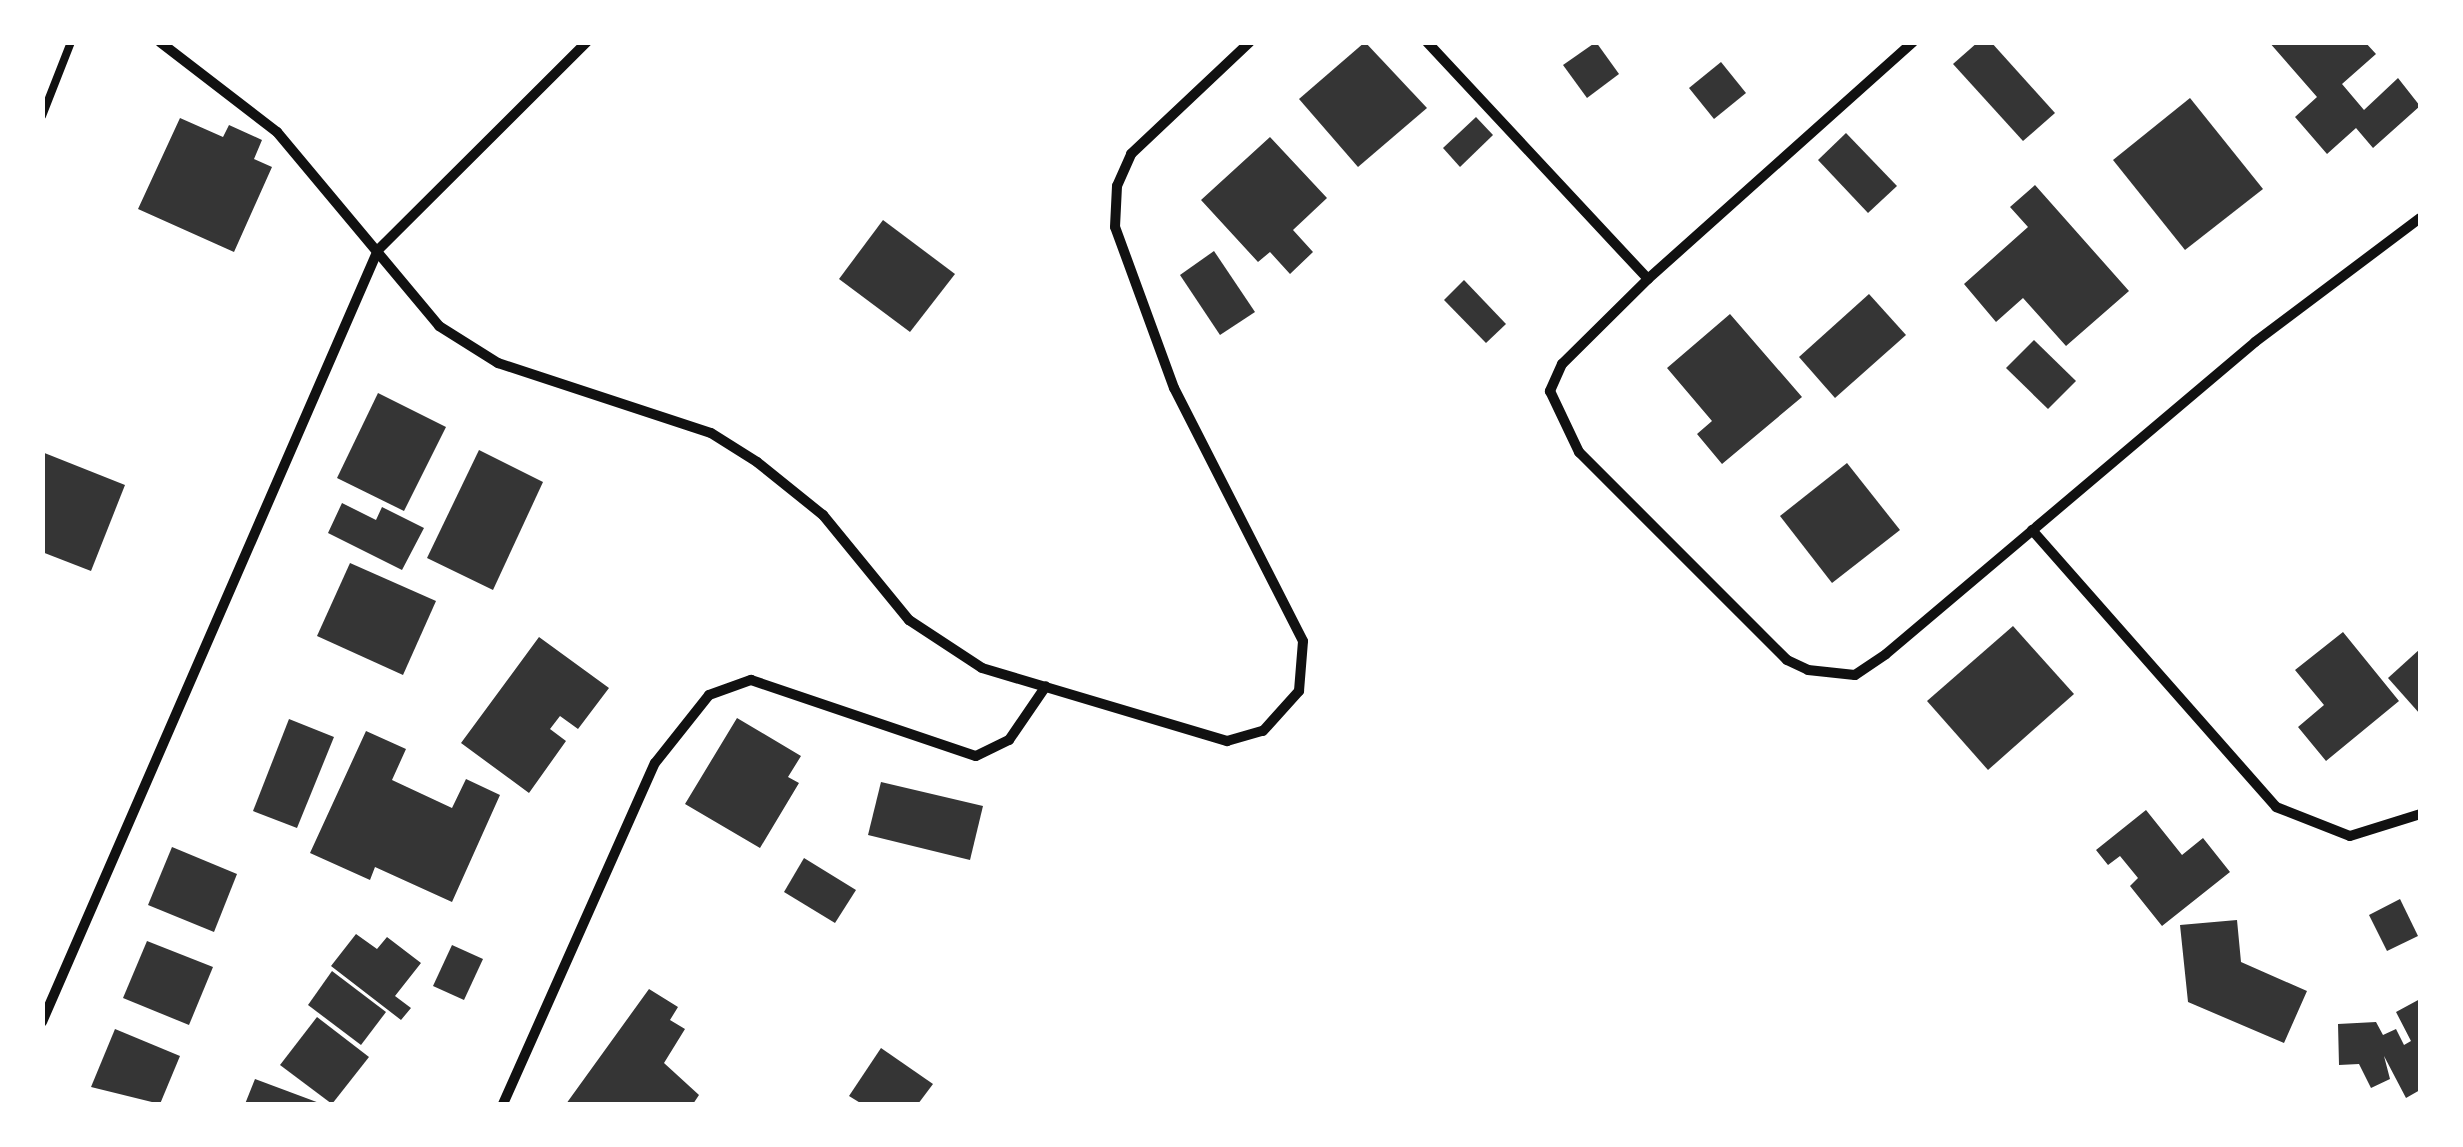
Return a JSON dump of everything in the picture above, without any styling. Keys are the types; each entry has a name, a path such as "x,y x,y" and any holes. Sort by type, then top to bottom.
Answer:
{"street":[{"path":"160,42 277,132 439,326 498,362 711,433 802,495 934,642 1046,686 1227,741 1263,731 1300,691 1303,641 1286,596 1174,388 1115,227 1116,186 1132,154 1250,42"},
{"path":"42,1022 378,250 587,42"},
{"path":"1427,42 1648,279"},
{"path":"1912,42 1648,279 1562,364 1552,412 1579,452 1787,660 1855,675 2420,218"},
{"path":"2032,530 2276,807 2350,836 2420,814"},
{"path":"503,1104 655,763 709,696 751,680 976,756 1009,740 1046,686"}],"lane":[{"path":"42,116 72,42"}],"building":[{"path":"1365,42 1427,108 1358,167 1299,99"},
{"path":"1596,42 1619,74 1587,98 1563,65"},
{"path":"1978,42 1991,42 2055,113 2023,141 1953,64"},
{"path":"2269,42 2365,42 2376,54 2342,84 2364,110 2398,78 2420,106 2373,148 2356,128 2327,154 2295,117 2317,97"},
{"path":"1721,62 1746,93 1714,119 1689,88"},
{"path":"2190,98 2263,189 2185,250 2113,160"},
{"path":"1476,117 1493,135 1460,167 1443,148"},
{"path":"180,118 223,137 229,125 262,140 254,159 272,167 234,252 138,209"},
{"path":"1846,133 1897,186 1868,213 1818,160"},
{"path":"1270,137 1327,198 1293,230 1313,252 1290,274 1270,252 1258,262 1201,200"},
{"path":"2035,185 2129,291 2066,346 2023,298 1996,322 1964,284 2028,227 2010,207"},
{"path":"883,220 955,274 910,332 839,279"},
{"path":"1214,251 1255,312 1220,335 1180,275"},
{"path":"1464,280 1506,324 1486,343 1444,300"},
{"path":"1869,294 1906,335 1835,398 1799,357"},
{"path":"1730,314 1802,397 1722,464 1697,434 1712,421 1667,368"},
{"path":"2034,340 2076,381 2048,409 2006,368"},
{"path":"378,393 446,427 404,511 337,478"},
{"path":"479,450 543,482 493,590 427,558"},
{"path":"42,452 125,485 91,571 42,552"},
{"path":"1847,463 1900,530 1832,583 1780,516"},
{"path":"342,503 376,520 382,507 424,528 402,570 328,533"},
{"path":"350,563 436,601 403,675 317,636"},
{"path":"2013,626 2074,694 1988,770 1927,701"},
{"path":"2343,632 2399,701 2326,761 2298,727 2324,705 2295,670"},
{"path":"539,637 609,688 578,729 560,716 550,729 566,741 529,793 461,743"},
{"path":"2420,649 2420,714 2388,678"},
{"path":"737,718 801,756 788,777 799,783 760,848 685,804"},
{"path":"289,719 334,737 297,828 253,811"},
{"path":"366,731 406,749 392,780 452,808 466,779 500,795 452,902 375,867 370,880 310,853"},
{"path":"881,782 983,806 970,860 868,835"},
{"path":"2146,810 2182,855 2203,838 2230,872 2162,926 2130,886 2138,878 2120,856 2108,865 2096,850"},
{"path":"172,847 237,874 214,932 148,905"},
{"path":"804,858 856,890 835,923 784,892"},
{"path":"2400,899 2418,936 2387,951 2369,915"},
{"path":"2237,920 2241,962 2307,991 2284,1043 2188,1002 2180,925"},
{"path":"356,934 377,949 387,937 421,963 395,996 411,1008 401,1020 331,966"},
{"path":"147,941 213,967 189,1025 123,998"},
{"path":"452,945 483,959 464,1000 433,986"},
{"path":"332,971 386,1012 361,1045 308,1005"},
{"path":"649,989 678,1007 670,1020 685,1029 664,1063 699,1095 693,1104 566,1104"},
{"path":"2420,999 2420,1090 2406,1098 2384,1056 2390,1079 2371,1088 2359,1064 2339,1065 2338,1024 2376,1022 2383,1035 2396,1029 2404,1045 2411,1041 2396,1012"},
{"path":"317,1017 369,1057 332,1104 280,1065"},
{"path":"115,1029 180,1056 160,1104 91,1087"},
{"path":"881,1048 933,1084 918,1104 862,1104 849,1096"},
{"path":"255,1079 322,1104 245,1104"}]}
